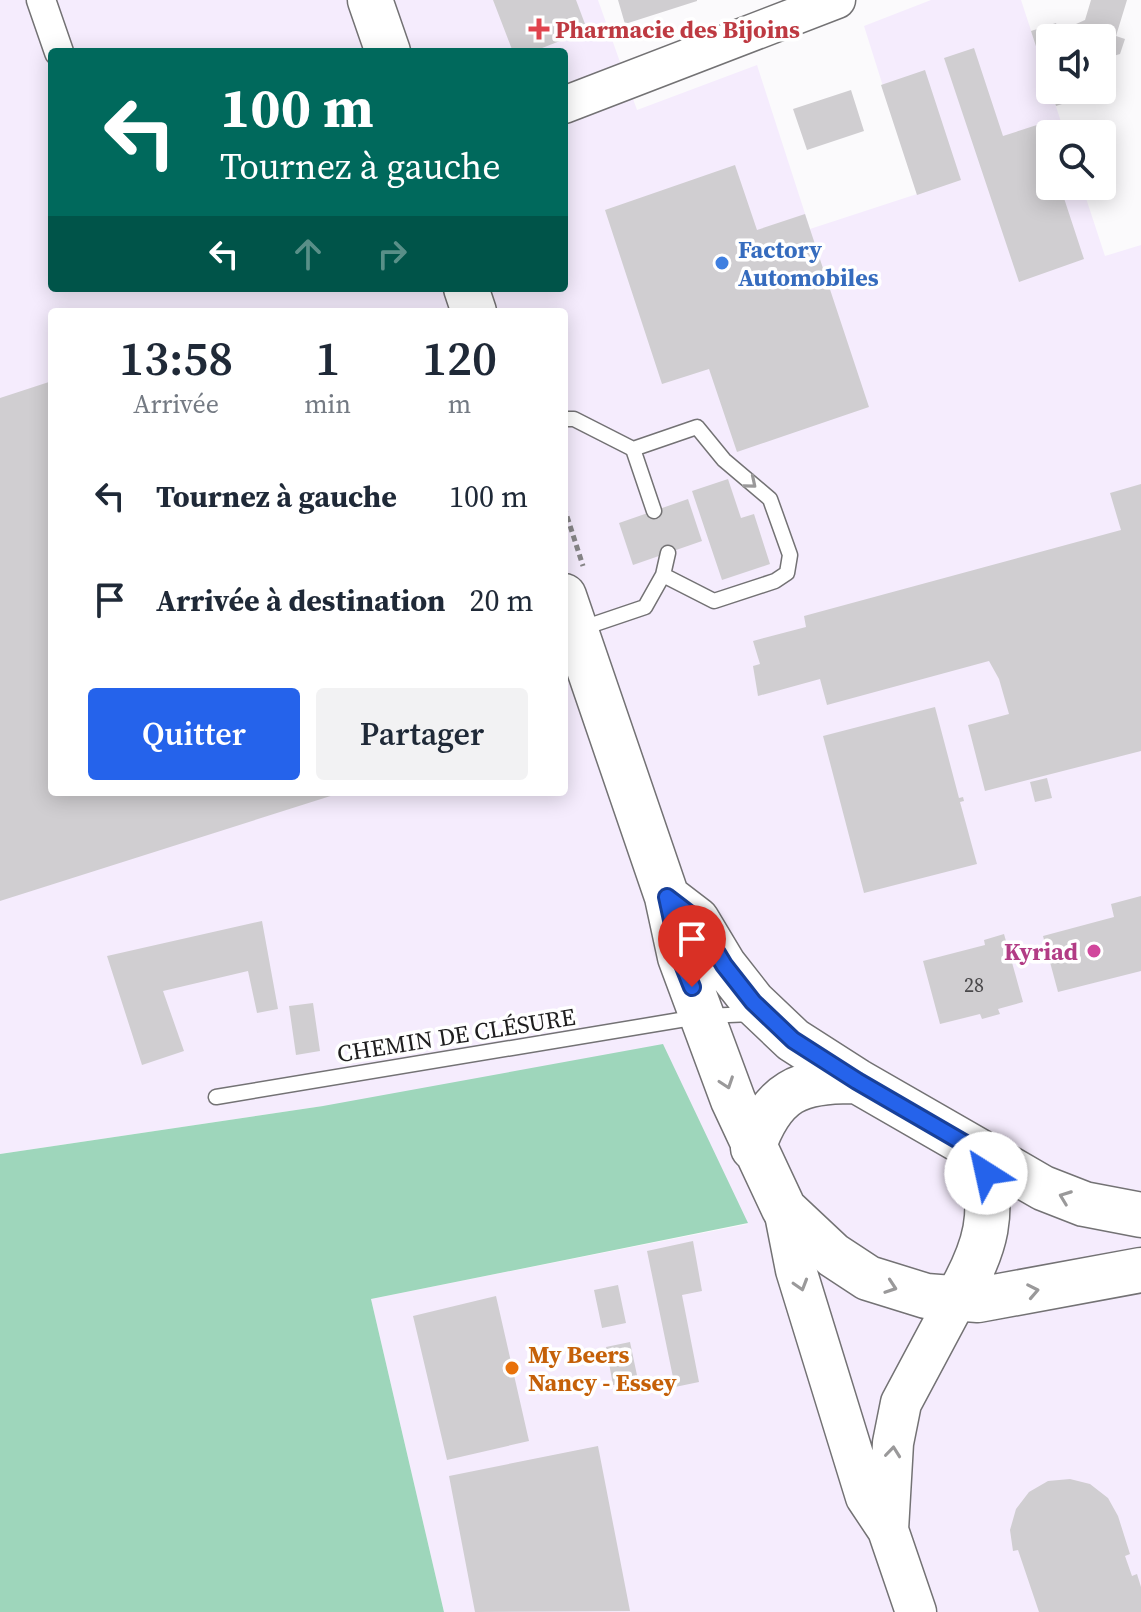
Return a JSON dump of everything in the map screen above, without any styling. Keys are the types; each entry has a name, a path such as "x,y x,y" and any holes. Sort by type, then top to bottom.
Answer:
{"main road":[{"path":"370,0 387,48"},
{"path":"581,616 667,897 680,957 733,1100 784,1209 796,1270 866,1497 888,1530 916,1612"},
{"path":"667,897 697,920 724,965 764,1014 793,1040 981,1153 1063,1196 1108,1210 1141,1215"},
{"path":"753,1148 759,1131 780,1098 795,1089 824,1080 857,1081"},
{"path":"888,1530 893,1443 901,1403 974,1270 987,1227 987,1189 981,1153"},
{"path":"784,1209 833,1255 868,1278 902,1291 956,1300 1000,1297 1141,1270"}],"street":[{"path":"41,0 58,48"},
{"path":"568,103 837,0"}],"lane":[{"path":"568,419 574,419 633,449 654,511"},
{"path":"633,449 697,427 724,460 770,499 790,555 787,573 775,581 714,601 663,575"},
{"path":"581,616 645,607 663,575 668,553"},
{"name":"CHEMIN DE CLÉSURE","path":"216,1097 704,1016 764,1014"}],"path":[{"path":"568,533 581,616"}],"shaded area":[{"path":"0,0 598,0 637,110 757,65 810,229 917,194 864,26 931,0 1021,0 1036,46 1036,104 1055,104 1060,120 1036,120 1036,200 1087,200 1105,256 1141,245 1141,1612 444,1612 371,1299 748,1224 323,1106 0,1154"}],"green space":[{"path":"663,1044 748,1223 371,1299 444,1612 0,1612 0,1154 323,1106"}],"building":[{"name":"Pharmacie des Bijoins","path":"493,0 576,0 585,24 563,33 565,39 542,48 511,48"},
{"path":"618,0 697,0 697,1 625,24"},
{"path":"1091,0 1127,0 1116,36 1116,24 1076,24 1085,20"},
{"path":"1036,29 1036,46 1031,31"},
{"path":"1116,36 1125,39 1120,54 1116,55"},
{"path":"974,48 1003,136 1036,125 1036,200 1065,200 1084,259 1019,282 944,58"},
{"path":"925,70 961,180 917,195 881,85"},
{"path":"851,90 864,131 807,150 793,109"},
{"name":"Factory Automobiles","path":"735,165 757,230 805,214 869,407 737,452 709,369 662,384 605,210"},
{"path":"48,382 48,796 331,796 0,901 0,398"},
{"path":"728,479 741,518 754,514 770,564 722,580 692,491"},
{"path":"1141,484 1141,751 985,791 968,725 1009,714 999,679 989,661 827,705 820,679 758,696 753,666 760,664 753,641 806,627 804,616 1121,530 1110,493"},
{"path":"688,499 702,541 633,565 619,523"},
{"path":"935,707 959,798 963,797 964,801 960,802 977,864 864,893 823,736"},
{"path":"1047,778 1052,798 1035,802 1030,782"},
{"name":"Kyriad","path":"1141,896 1141,971 1058,992 1043,936 1114,917 1111,904"},
{"path":"262,921 278,1009 257,1013 248,971 163,991 184,1051 142,1065 107,956"},
{"name":"Kyriad","path":"1004,934 1023,1002 998,1009 1000,1014 982,1019 980,1014 940,1024 923,961 985,945 984,940"},
{"path":"313,1003 320,1051 296,1055 289,1006"},
{"path":"693,1241 702,1291 682,1295 699,1382 675,1387 647,1251"},
{"path":"618,1285 626,1323 602,1328 594,1290"},
{"path":"496,1296 529,1441 447,1460 413,1316"},
{"path":"630,1342 638,1380 613,1385 606,1347"},
{"path":"598,1446 630,1611 475,1612 449,1476"},
{"path":"1070,1479 1090,1484 1108,1498 1118,1516 1130,1554 1125,1556 1132,1576 1137,1574 1141,1587 1141,1612 1039,1612 1018,1550 1013,1551 1010,1530 1016,1509 1029,1492 1048,1481"}],"place":[{"name":"Pharmacie des Bijoins","path":"539,29"},
{"name":"Factory Automobiles","path":"722,263"},
{"name":"Kyriad","path":"1094,951"},
{"name":"My Beers Nancy - Essey","path":"512,1368"}],"route":[{"path":"692,987 680,957 667,897 697,920 724,965 753,1002 793,1040 981,1153 986,1173"}]}
